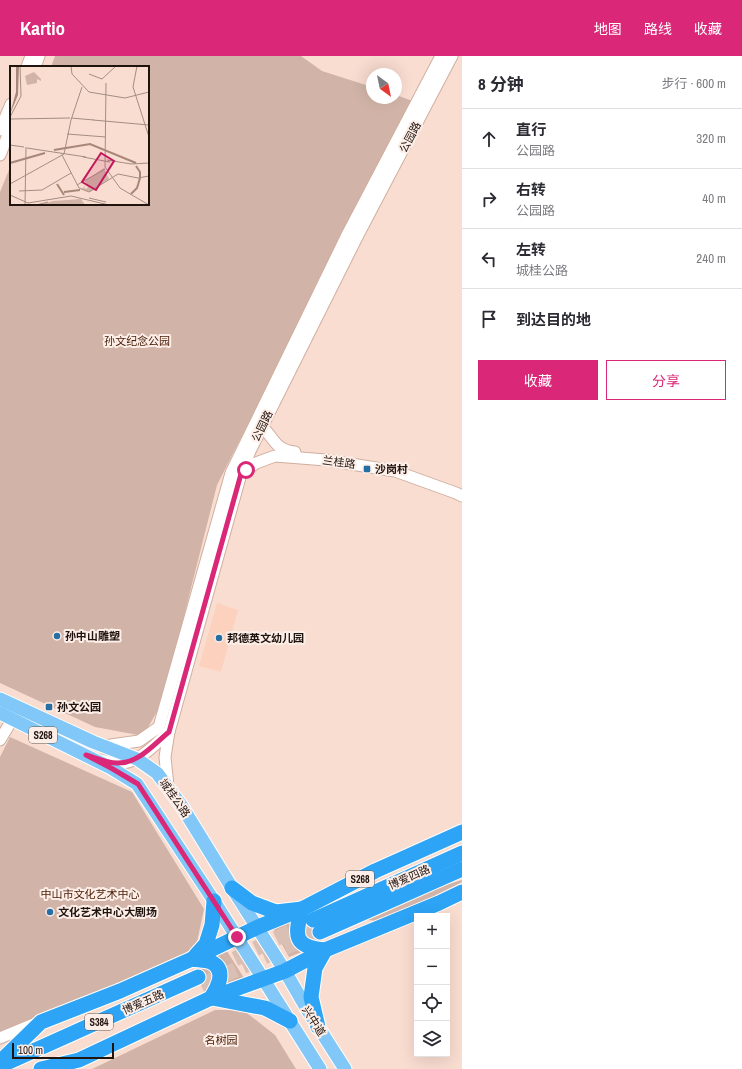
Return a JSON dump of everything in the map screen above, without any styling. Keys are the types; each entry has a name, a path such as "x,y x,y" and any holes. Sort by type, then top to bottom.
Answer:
{"highway":[{"name":"S268","path":"237,937 302,909 375,871 462,832"},
{"path":"339,908 344,900 359,890 453,849 462,843"},
{"name":"博爱四路","path":"462,853 339,908 317,926 462,869"},
{"name":"S268","path":"232,888 252,903 276,912 302,909"},
{"path":"41,1069 79,1060 212,998 285,971 325,950 462,892"},
{"path":"192,958 206,944 212,925 214,901"},
{"path":"302,909 296,927 298,938 304,946 312,949 325,950"},
{"path":"0,1062 41,1022 120,991 237,937"},
{"path":"318,1027 311,997 315,968 325,950"},
{"path":"192,958 210,962 217,967 220,977 219,985 212,998"},
{"name":"博爱五路","path":"0,1066 200,981 19,1069"},
{"path":"212,998 265,1008 290,1021"}],"main road":[{"path":"27,66 31,56"},
{"path":"35,66 40,56"},
{"name":"公园路","path":"104,746 140,741 159,726 231,473 246,450 348,233 441,56"},
{"name":"公园路","path":"258,425 452,56"},
{"path":"0,130 10,106"},
{"path":"0,155 10,130"},
{"name":"兰桂路","path":"258,425 284,450 327,454 399,468 426,476 462,490"},
{"path":"246,450 265,460"},
{"name":"公园路","path":"168,786 166,756 169,732 241,474 246,450"},
{"name":"兰桂路","path":"241,474 256,463 275,456 326,460 395,471 462,496"},
{"name":"城桂公路","path":"0,698 104,746 137,759 158,773 181,804 285,971"},
{"name":"城桂公路","path":"0,713 86,755 138,784 263,979"},
{"path":"0,740 12,720"},
{"path":"86,755 115,763 126,763 137,759 169,732"},
{"name":"兴中道","path":"285,971 308,1011 345,1069"},
{"name":"兴中道","path":"263,979 320,1069"},
{"path":"290,1021 292,1014 296,1010 308,1011"},
{"path":"0,1038 41,1022"},
{"path":"62,1069 79,1060"}],"shaded area":[{"name":"邦德英文幼儿园","path":"217,603 238,610 221,672 199,666"}],"green space":[{"name":"孙文纪念公园","path":"55,56 301,56 322,71 366,85 366,104 402,104 402,97 413,101 217,485 162,703 147,729 138,735 95,727 0,683 0,192 10,167 10,205 149,205 149,66 51,66"},
{"name":"中山市文化艺术中心","path":"10,737 132,792 204,909 197,942 192,952 0,1034 0,757"},
{"path":"462,880 462,882 436,898 378,921 368,920 358,923 422,894"},
{"path":"308,913 321,941 318,942 307,939 300,924"},
{"path":"292,917 309,949 289,957 273,928"},
{"path":"225,948 244,978 222,989 208,957"},
{"path":"196,964 215,972 209,991"},
{"name":"名树园","path":"215,1010 243,1010 275,1035 296,1069 92,1069"}],"tunnel":[{"path":"235,959 309,922"},
{"path":"201,985 320,932"}],"place":[{"name":"沙岗村","path":"367,469"},
{"name":"孙中山雕塑","path":"57,636"},
{"name":"邦德英文幼儿园","path":"219,638"},
{"name":"孙文公园","path":"49,707"},
{"name":"文化艺术中心大剧场","path":"50,912"}],"route":[{"path":"237,937 138,784 86,755 115,763 126,763 137,759 169,732 241,474 246,470"}]}
